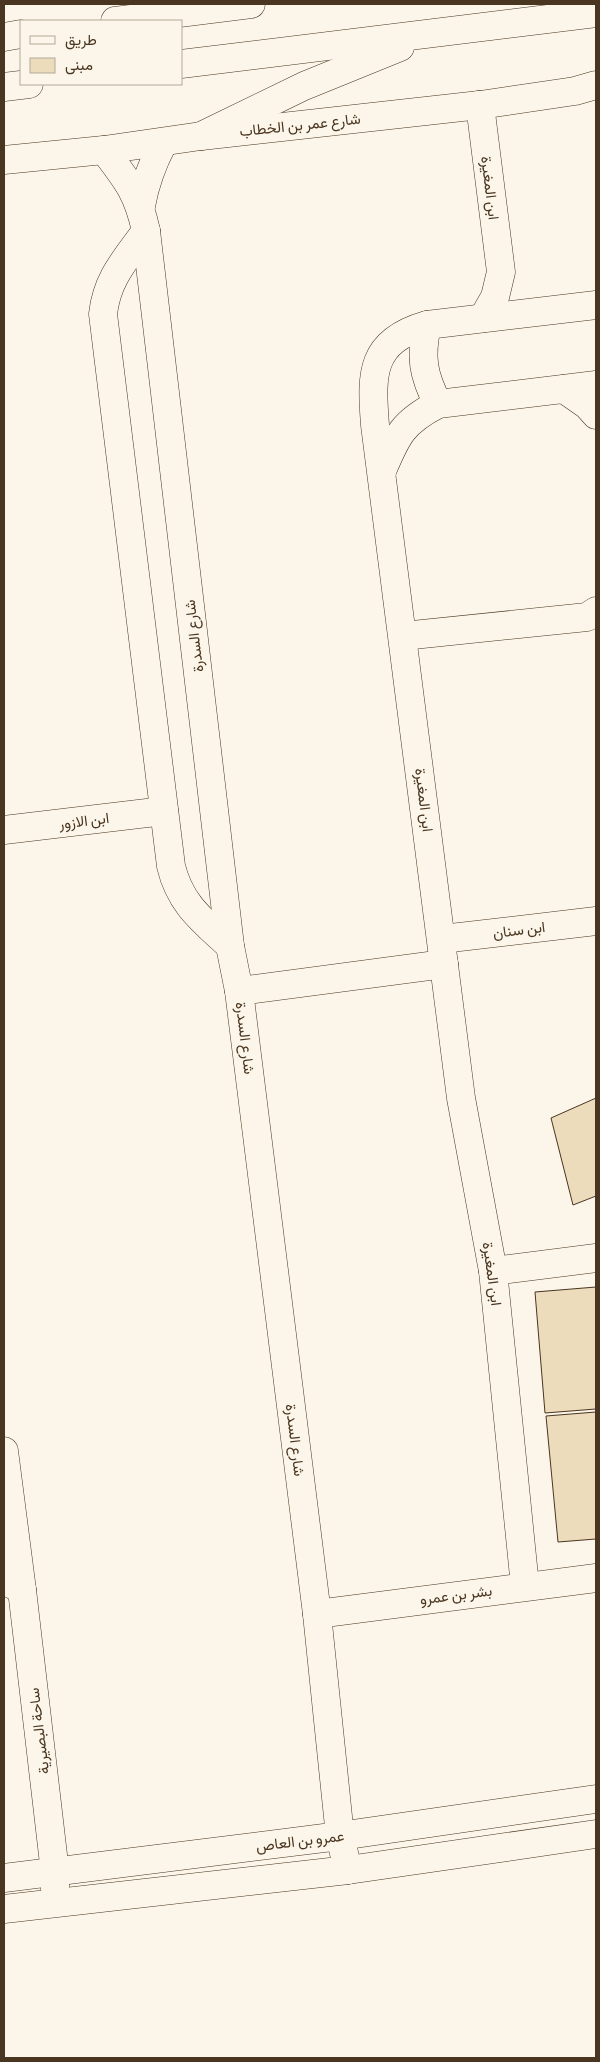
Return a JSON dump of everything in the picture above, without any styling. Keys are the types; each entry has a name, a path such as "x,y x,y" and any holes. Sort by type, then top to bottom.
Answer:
{"street":[{"path":"142,4 181,12"},
{"path":"122,20 251,4"},
{"path":"182,64 596,13"},
{"path":"200,136 322,78 433,33"},
{"path":"4,36 20,34"},
{"path":"4,87 21,85"},
{"name":"شارع عمر بن الخطاب","path":"4,160 104,150 163,143 200,136 480,105 575,91 596,85"},
{"name":"ابن المغيرة","path":"480,105 501,272 495,297 484,318"},
{"name":"شارع السدرة","path":"163,143 145,182 143,219 230,946 239,991 317,1614 340,1836 348,1870"},
{"name":"شارع السدرة","path":"104,150 129,182 143,219"},
{"path":"143,219 111,280 104,302 103,314 171,866 175,882 191,910 230,946"},
{"name":"ابن المغيرة","path":"501,272 516,297 530,313"},
{"name":"ابن المغيرة","path":"525,1586 493,1270 462,1098 372,390 375,367 385,349 398,336 412,329 427,324 596,305"},
{"path":"427,324 423,345 423,366 428,385 438,404"},
{"name":"ابن المغيرة","path":"382,472 395,439 406,425 420,413 438,404 596,385"},
{"path":"564,389 587,405 596,415"},
{"path":"403,636 587,617 596,611"},
{"name":"ابن الازور","path":"4,830 164,812"},
{"name":"ابن سنان","path":"443,951 596,921"},
{"path":"239,991 443,951"},
{"path":"493,1270 596,1258"},
{"name":"ساحة البصيرية","path":"4,1451 13,1585 55,1872 55,1903"},
{"name":"بشر بن عمرو","path":"317,1614 596,1578"},
{"name":"عمرو بن العاص","path":"4,1878 340,1836 596,1799"},
{"path":"4,1909 348,1870 596,1834"}],"building":[{"path":"596,1098 596,1196 573,1205 551,1118"},
{"path":"596,1287 596,1409 545,1413 535,1292"},
{"path":"596,1412 596,1539 558,1542 546,1416"}]}
